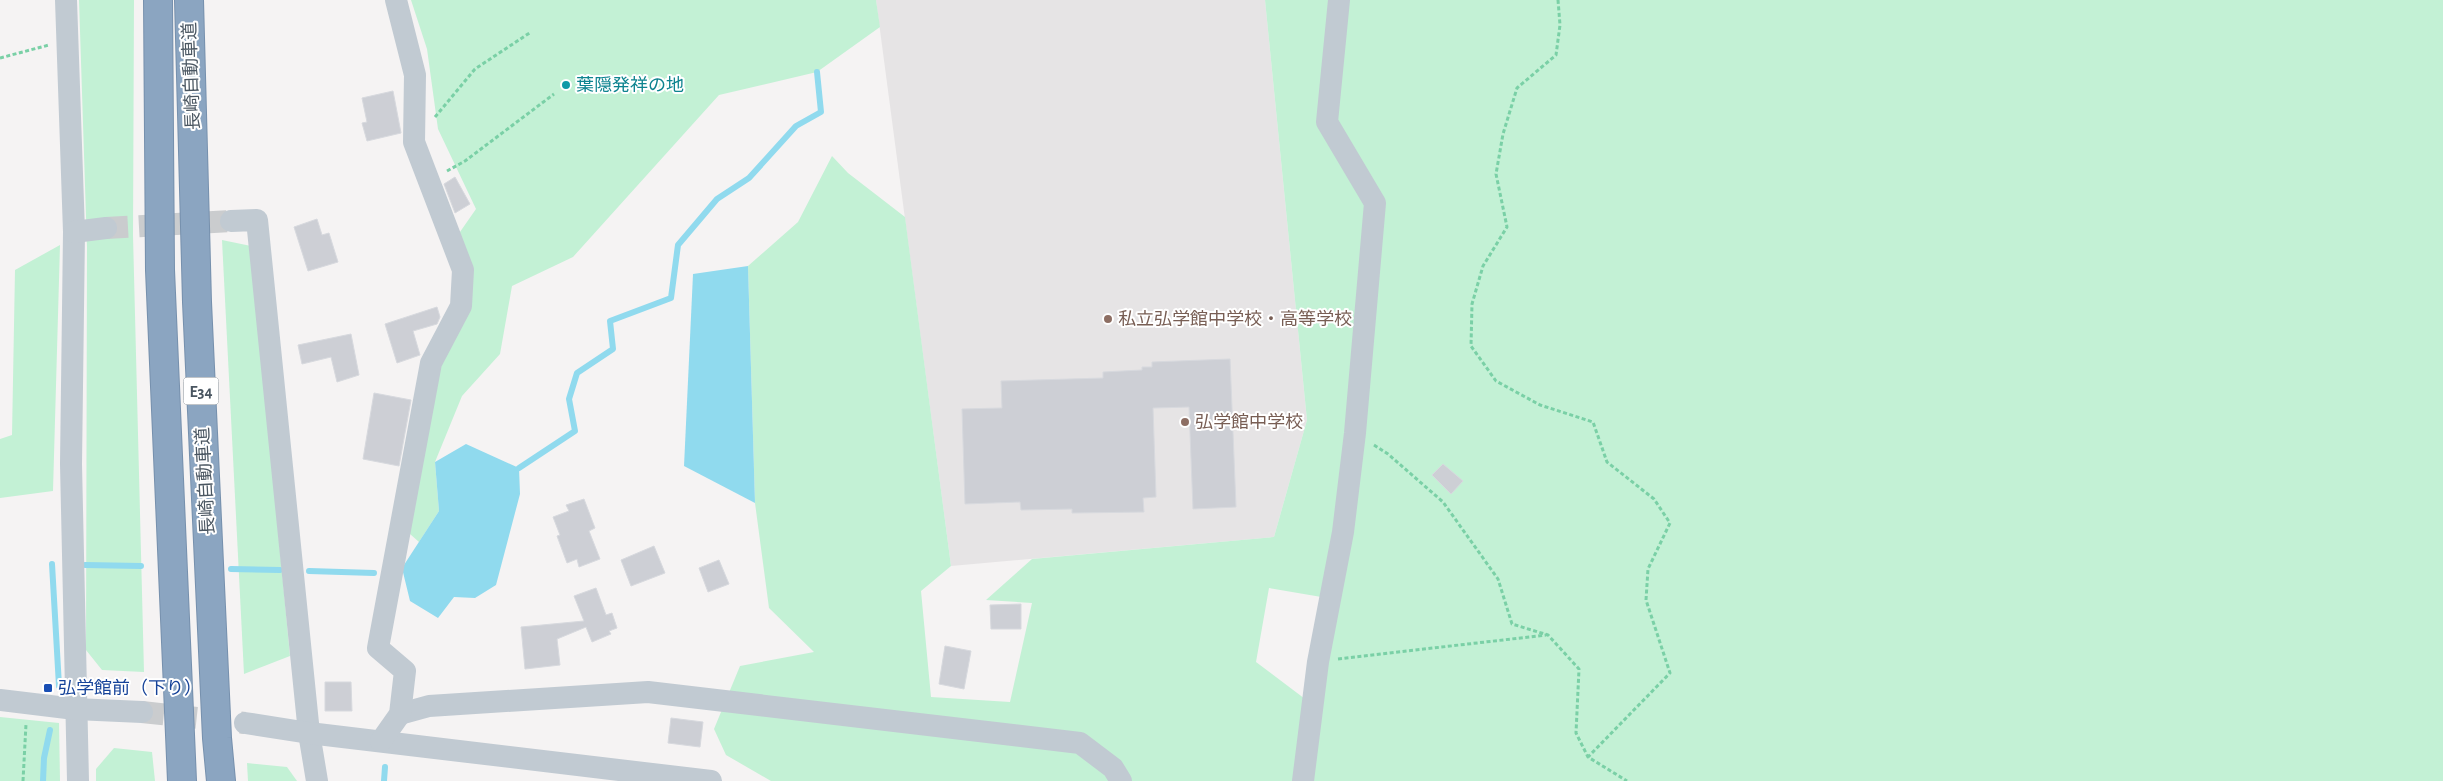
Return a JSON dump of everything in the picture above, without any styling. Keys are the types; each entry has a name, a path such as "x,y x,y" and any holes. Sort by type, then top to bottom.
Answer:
{"highway":[{"name":"長崎自動車道","path":"158,0 160,270 182,781"},
{"name":"長崎自動車道","path":"188,0 197,312 217,738 221,781"}],"street":[{"path":"66,0 74,232 71,464 78,781"},
{"path":"381,741 400,714 405,670 378,648 431,363 461,306 464,270 414,142 415,75 396,0"},
{"path":"1303,781 1318,662 1343,532 1355,433 1375,203 1327,122 1339,0"},
{"path":"231,221 257,220 309,733 317,781"},
{"path":"74,232 106,228"},
{"path":"400,714 429,706 648,692 1080,743 1114,768 1121,781"},
{"path":"0,700 76,709 142,712"},
{"path":"246,723 309,733 711,781"}],"path":[{"path":"1558,0 1560,25 1556,55 1517,88 1503,134 1496,174 1507,227 1482,266 1472,304 1471,343 1496,381 1540,405 1593,422 1607,462 1654,498 1670,523 1648,570 1646,600 1670,673 1588,757"},
{"path":"414,142 475,69 531,32"},
{"path":"0,58 66,40"},
{"path":"429,182 465,161 554,94"},
{"path":"1355,433 1388,454 1443,502 1498,578 1512,624 1548,635 1580,669 1576,733 1588,757 1627,781"},
{"path":"1318,662 1548,635"},
{"path":"23,781 26,703"}],"shaded area":[{"name":"私立弘学館中学校・高等学校","path":"876,0 1265,0 1307,420 1274,537 951,566"}],"green space":[{"path":"79,0 134,0 133,235 144,672 102,670 86,650 87,247"},
{"path":"411,0 876,0 880,27 817,72 719,95 573,257 512,286 500,354 462,396 435,462 439,511 419,542 401,526 431,363 461,306 453,242 476,209 438,129 427,49"},
{"path":"1265,0 2443,0 2443,781 771,781 726,755 714,729 740,666 814,652 769,608 755,503 748,266 798,222 832,156 848,173 905,217 951,566 921,591 931,697 1010,702 1032,603 986,600 1032,559 1274,537 1307,420","holes":["1269,588 1339,600 1317,708 1256,662"]},
{"path":"222,240 251,246 290,656 244,674"},
{"path":"60,245 53,491 0,498 0,439 12,435 15,270"},
{"path":"0,717 59,723 60,781 0,781"},
{"path":"114,748 152,752 155,781 96,781 96,769"},
{"path":"247,763 287,767 297,781 248,781"}],"water":[{"path":"748,266 755,503 684,466 693,274"},
{"path":"466,444 519,468 520,494 496,585 475,598 454,597 438,618 410,601 402,568 439,511 435,462"}],"building":[{"path":"393,91 401,133 367,141 362,123 367,122 362,98"},
{"path":"455,177 470,204 455,213 444,184"},
{"path":"317,219 322,235 329,233 338,262 308,271 294,227"},
{"path":"437,307 440,317 437,324 413,331 420,355 397,363 385,324"},
{"path":"351,334 359,375 337,382 331,357 302,364 298,345"},
{"path":"1230,359 1236,507 1193,509 1189,407 1153,408 1156,497 1143,498 1144,512 1072,513 1072,509 1021,510 1020,502 965,504 962,409 1002,408 1001,381 1103,378 1103,372 1142,370 1142,367 1152,367 1152,362"},
{"path":"374,393 411,400 399,466 363,459"},
{"path":"1443,464 1463,481 1451,494 1432,475"},
{"path":"584,499 595,528 589,531 600,559 579,567 577,559 567,563 557,536 560,535 553,517 569,511 566,505"},
{"path":"654,546 665,573 631,586 621,560"},
{"path":"719,560 729,584 708,592 699,568"},
{"path":"596,588 606,615 612,613 617,628 609,631 611,634 592,642 586,627 557,639 560,665 525,669 521,627 584,621 574,596"},
{"path":"1021,604 1021,629 991,629 990,605"},
{"path":"945,646 971,651 964,689 939,684"},
{"path":"325,682 351,682 352,711 325,711"},
{"path":"671,718 703,722 700,747 668,743"}],"waterway":[{"path":"519,468 575,431 569,399 577,373 613,349 610,321 671,298 678,245 717,199 749,178 796,126 821,112 817,72"},
{"path":"52,564 59,686"},
{"path":"85,565 141,566"},
{"path":"231,569 280,570"},
{"path":"309,571 374,573"},
{"path":"43,781 44,758 50,730"},
{"path":"384,781 385,767"}],"tunnel":[{"path":"106,228 231,221"},
{"path":"142,712 245,723"}],"place":[{"name":"葉隠発祥の地","path":"566,85"},
{"name":"私立弘学館中学校・高等学校","path":"1108,319"},
{"name":"弘学館中学校","path":"1185,422"},
{"name":"弘学館前（下り）","path":"48,688"}]}
